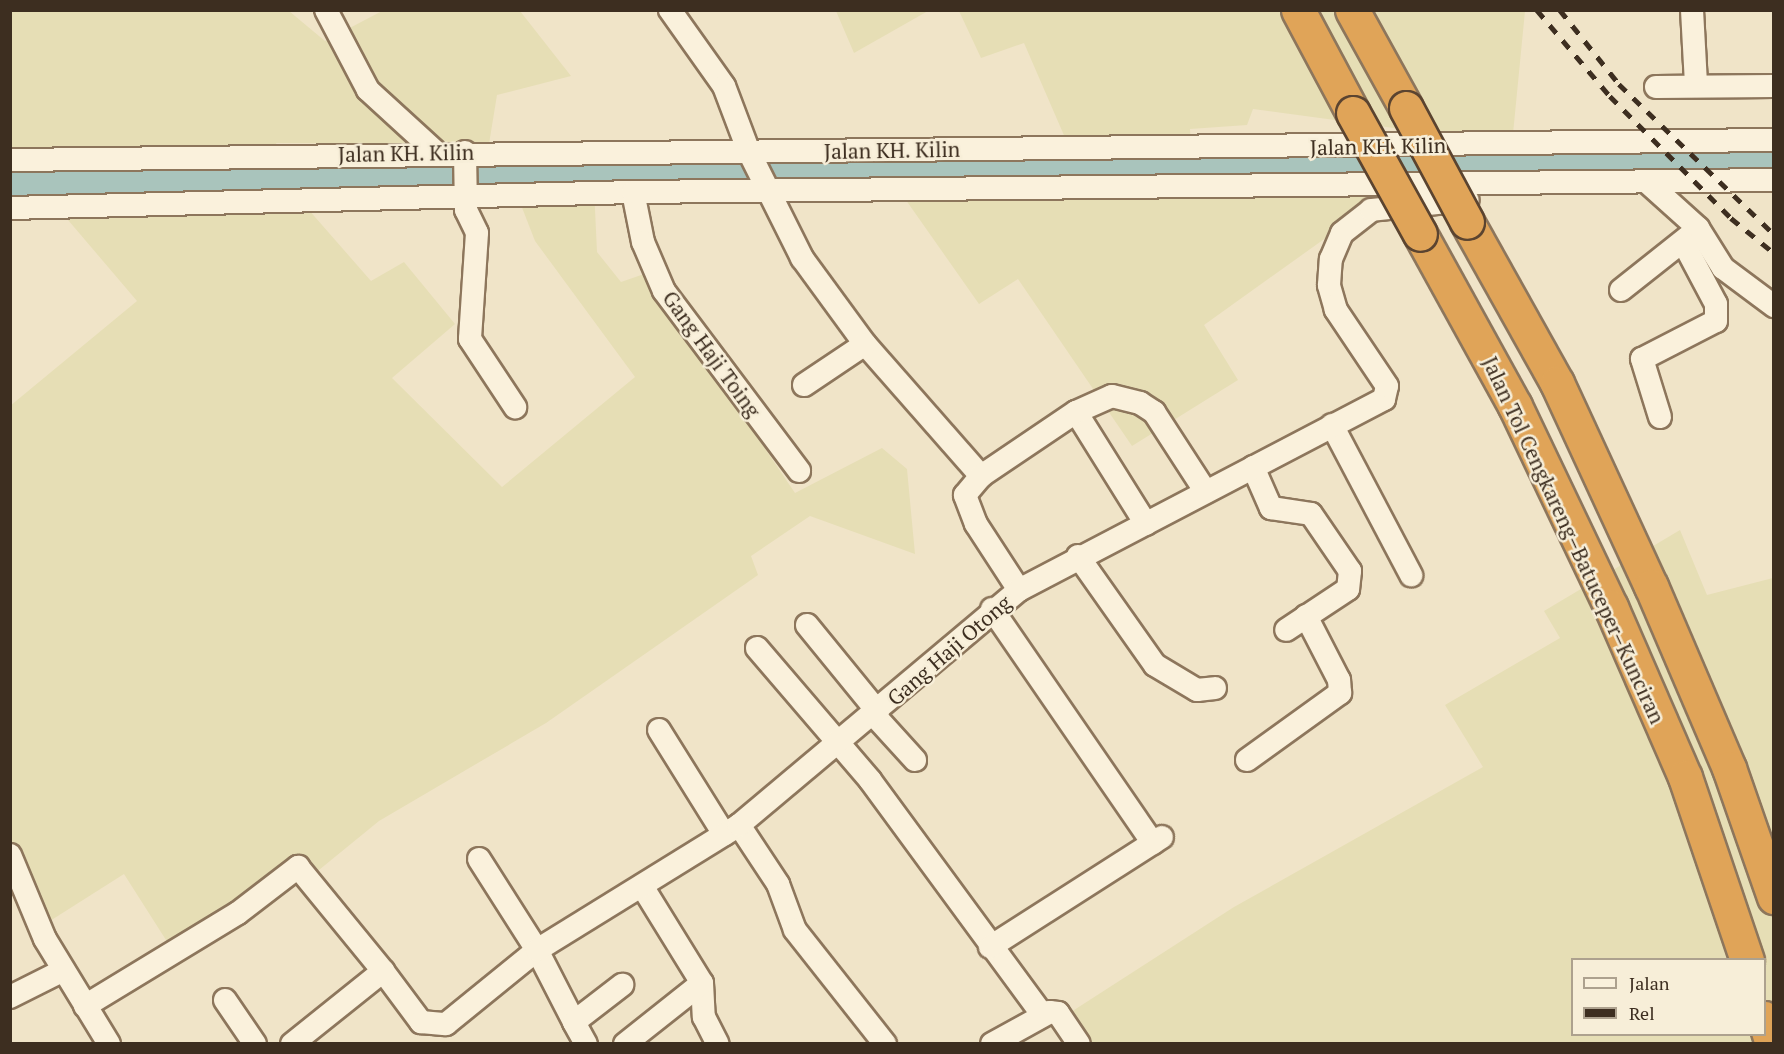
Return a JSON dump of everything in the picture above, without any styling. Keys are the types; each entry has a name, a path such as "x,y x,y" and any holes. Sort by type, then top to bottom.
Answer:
{"highway":[{"name":"Jalan Tol Cengkareng–Batuceper–Kunciran","path":"1298,10 1515,406 1611,607 1685,777 1746,958"},
{"path":"1352,10 1557,383 1651,586 1729,768 1773,897"},
{"path":"1766,1024 1772,1044"}],"street":[{"path":"326,10 368,90 436,152"},
{"path":"670,10 724,86 752,158 770,189 802,258 864,344 981,476"},
{"path":"1692,10 1696,84"},
{"path":"1656,87 1696,84 1773,86"},
{"name":"Jalan KH. Kilin","path":"10,208 465,174 752,158 1773,140"},
{"name":"Jalan KH. Kilin","path":"10,160 436,152 465,174 633,192 770,189 1508,186 1773,180"},
{"path":"465,174 477,233 470,339 515,407"},
{"path":"1647,182 1691,235 1723,268 1773,306"},
{"name":"Gang Haji Otong","path":"383,971 422,1022 440,1026 537,950 732,830 840,745 992,609 1019,590 1078,556 1146,524 1332,425 1389,392 1336,310 1330,268 1342,233 1371,210 1494,197 1508,186"},
{"name":"Gang Haji Toing","path":"633,192 643,243 664,291 799,471"},
{"path":"1621,290 1691,235"},
{"path":"1660,417 1642,359 1716,321 1716,304 1691,235"},
{"path":"804,385 864,344"},
{"path":"1019,590 969,508 965,495 981,476 1076,412 1112,396 1140,403 1154,412 1206,492"},
{"path":"1076,412 1146,524"},
{"path":"1332,425 1411,575"},
{"path":"1253,467 1271,508 1314,517 1350,571 1348,589 1286,630"},
{"path":"1078,556 1155,665 1197,690 1215,688"},
{"path":"990,947 1157,840 992,609"},
{"path":"1247,760 1340,693 1339,680 1306,616"},
{"path":"807,625 915,760"},
{"path":"757,648 840,745 1042,1014"},
{"path":"659,730 732,830 778,884 795,930 885,1044"},
{"path":"10,855 62,971 109,1044"},
{"path":"479,859 537,950 586,1044"},
{"path":"85,1006 238,913 298,867 383,971 292,1044"},
{"path":"642,886 702,983 704,1017 718,1044"},
{"path":"10,997 62,971"},
{"path":"625,1044 702,983"},
{"path":"574,1023 622,985"},
{"path":"225,1000 255,1044"},
{"path":"992,1044 1042,1014 1058,1013 1079,1044"}],"shaded area":[{"path":"11,11 289,11 325,41 382,11 520,11 571,76 497,95 489,144 276,143 294,193 371,281 404,262 455,324 392,378 502,487 635,377 535,241 514,187 594,188 597,252 621,282 647,273 795,493 882,448 907,469 915,554 810,516 751,556 758,575 546,723 379,821 303,883 294,870 173,951 124,874 42,926 11,854 10,406 137,301 11,153"},
{"path":"836,11 928,11 854,53"},
{"path":"959,11 1525,11 1512,144 1253,109 1247,125 1190,129 1194,195 1375,188 1334,232 1204,325 1238,380 1132,446 1018,279 979,304 882,166 1076,163 1024,43 981,58"},
{"path":"1680,530 1707,595 1773,578 1773,1043 1089,1044 1071,1012 1234,907 1483,767 1445,705 1560,638 1544,611"}],"waterway":[{"path":"10,189 806,173 1774,164"}],"railway":[{"path":"1537,10 1610,96 1731,218 1774,253"},
{"path":"1560,10 1619,84 1774,234"}]}
